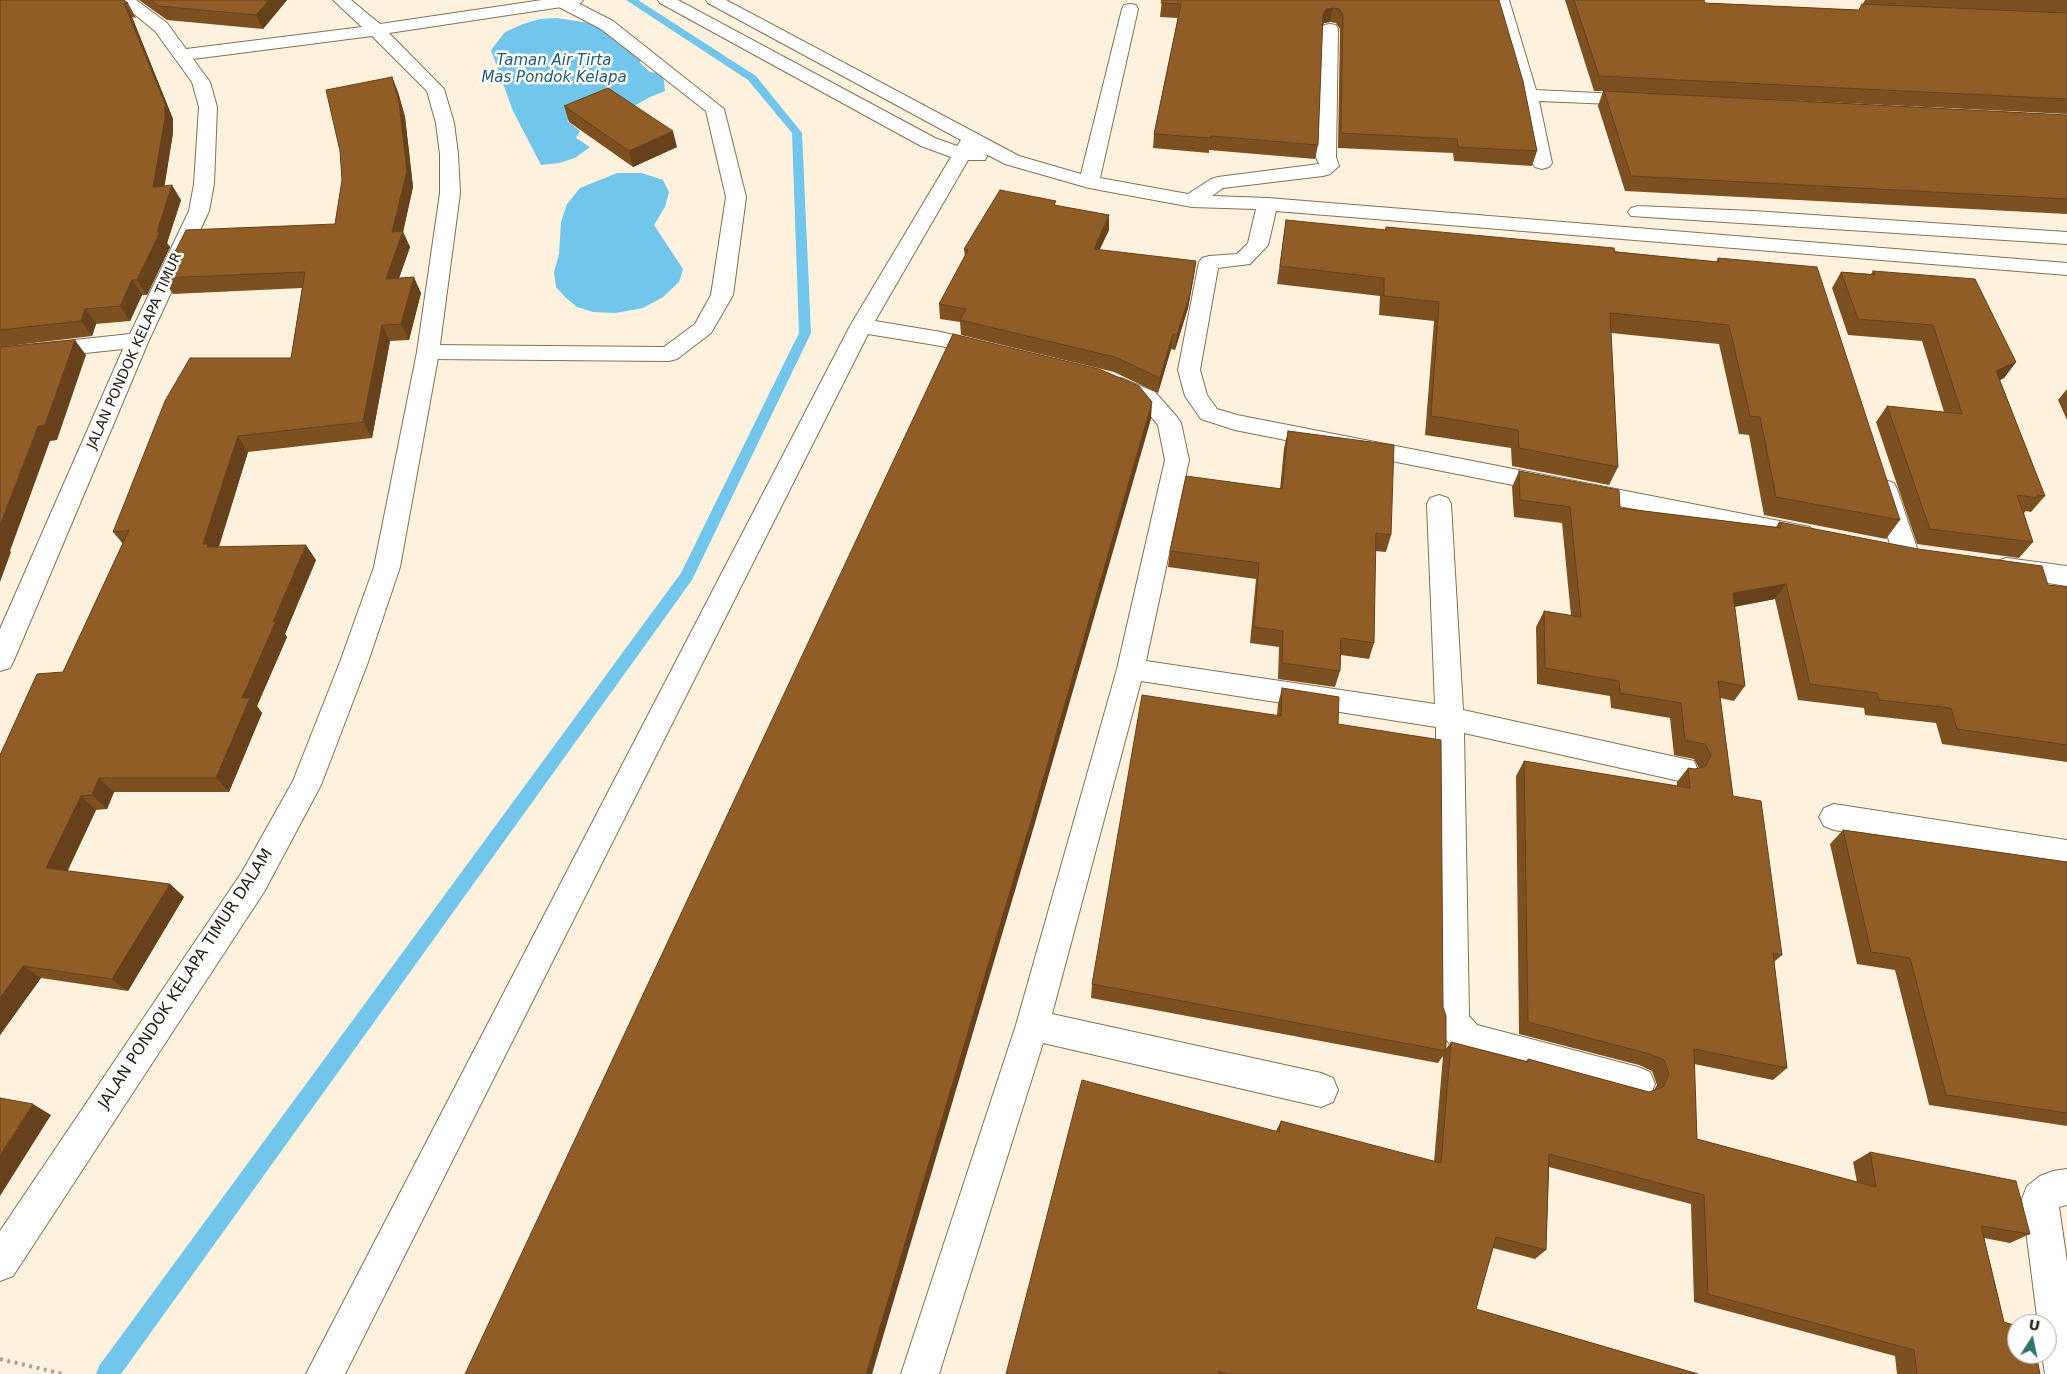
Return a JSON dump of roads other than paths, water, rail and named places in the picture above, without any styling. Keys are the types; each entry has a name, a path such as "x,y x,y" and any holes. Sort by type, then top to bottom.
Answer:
{"street":[{"name":"JALAN PONDOK KELAPA TIMUR","path":"0,660 138,340 199,211 204,184 208,107 201,82 161,27 125,0"},
{"path":"342,0 376,30"},
{"path":"463,17 478,0"},
{"path":"666,0 928,142 961,154 1012,160 1089,182 1192,201 1268,204 1809,256 2067,269"},
{"path":"714,0 1012,160"},
{"path":"1501,0 1529,95 1542,163"},
{"path":"181,55 376,30 566,1 607,25 715,109 736,196 722,295 703,328 669,354 428,352"},
{"path":"1089,182 1130,9"},
{"path":"1192,201 1218,183 1323,170 1329,166 1326,157 1330,29"},
{"name":"JALAN PONDOK KELAPA TIMUR DALAM","path":"0,1264 253,882 306,785 354,662 387,567 428,352 450,193 446,123 435,88 376,30"},
{"path":"1529,95 1659,101"},
{"path":"325,1374 861,326 972,137"},
{"path":"1268,204 1258,245 1243,260 1210,262 1189,370 1196,396 1209,414 1236,422 1819,536"},
{"path":"1638,212 1753,217 2067,238"},
{"path":"861,326 941,339 1009,356"},
{"path":"0,355 138,340"},
{"path":"920,1374 1032,1025 1131,669 1177,460 1169,423 1147,397 1096,376"},
{"path":"1877,548 1916,555 1879,470"},
{"path":"1439,504 1450,718 1453,1020 1462,1034 1470,1039 1638,1084"},
{"path":"1982,564 2067,576"},
{"path":"1131,669 1450,718 1684,770"},
{"path":"1834,817 2067,853"},
{"path":"1032,1025 1321,1090"},
{"path":"2064,1374 2040,1199 2053,1189 2067,1187"}],"water":[{"name":"Taman Air Tirta Mas Pondok Kelapa","path":"557,18 589,23 606,30 640,57 640,63 650,72 658,73 664,80 665,91 629,109 617,99 567,121 580,131 576,138 590,147 575,158 559,163 541,165 513,111 491,50 505,32 540,19"},
{"path":"617,173 642,173 663,180 669,192 665,207 654,225 683,269 679,282 663,297 643,308 616,313 593,312 577,307 556,287 554,272 559,254 561,222 567,204 580,188"}],"waterway":[{"path":"107,1374 687,576 805,333 797,133 752,78 631,0"}]}
